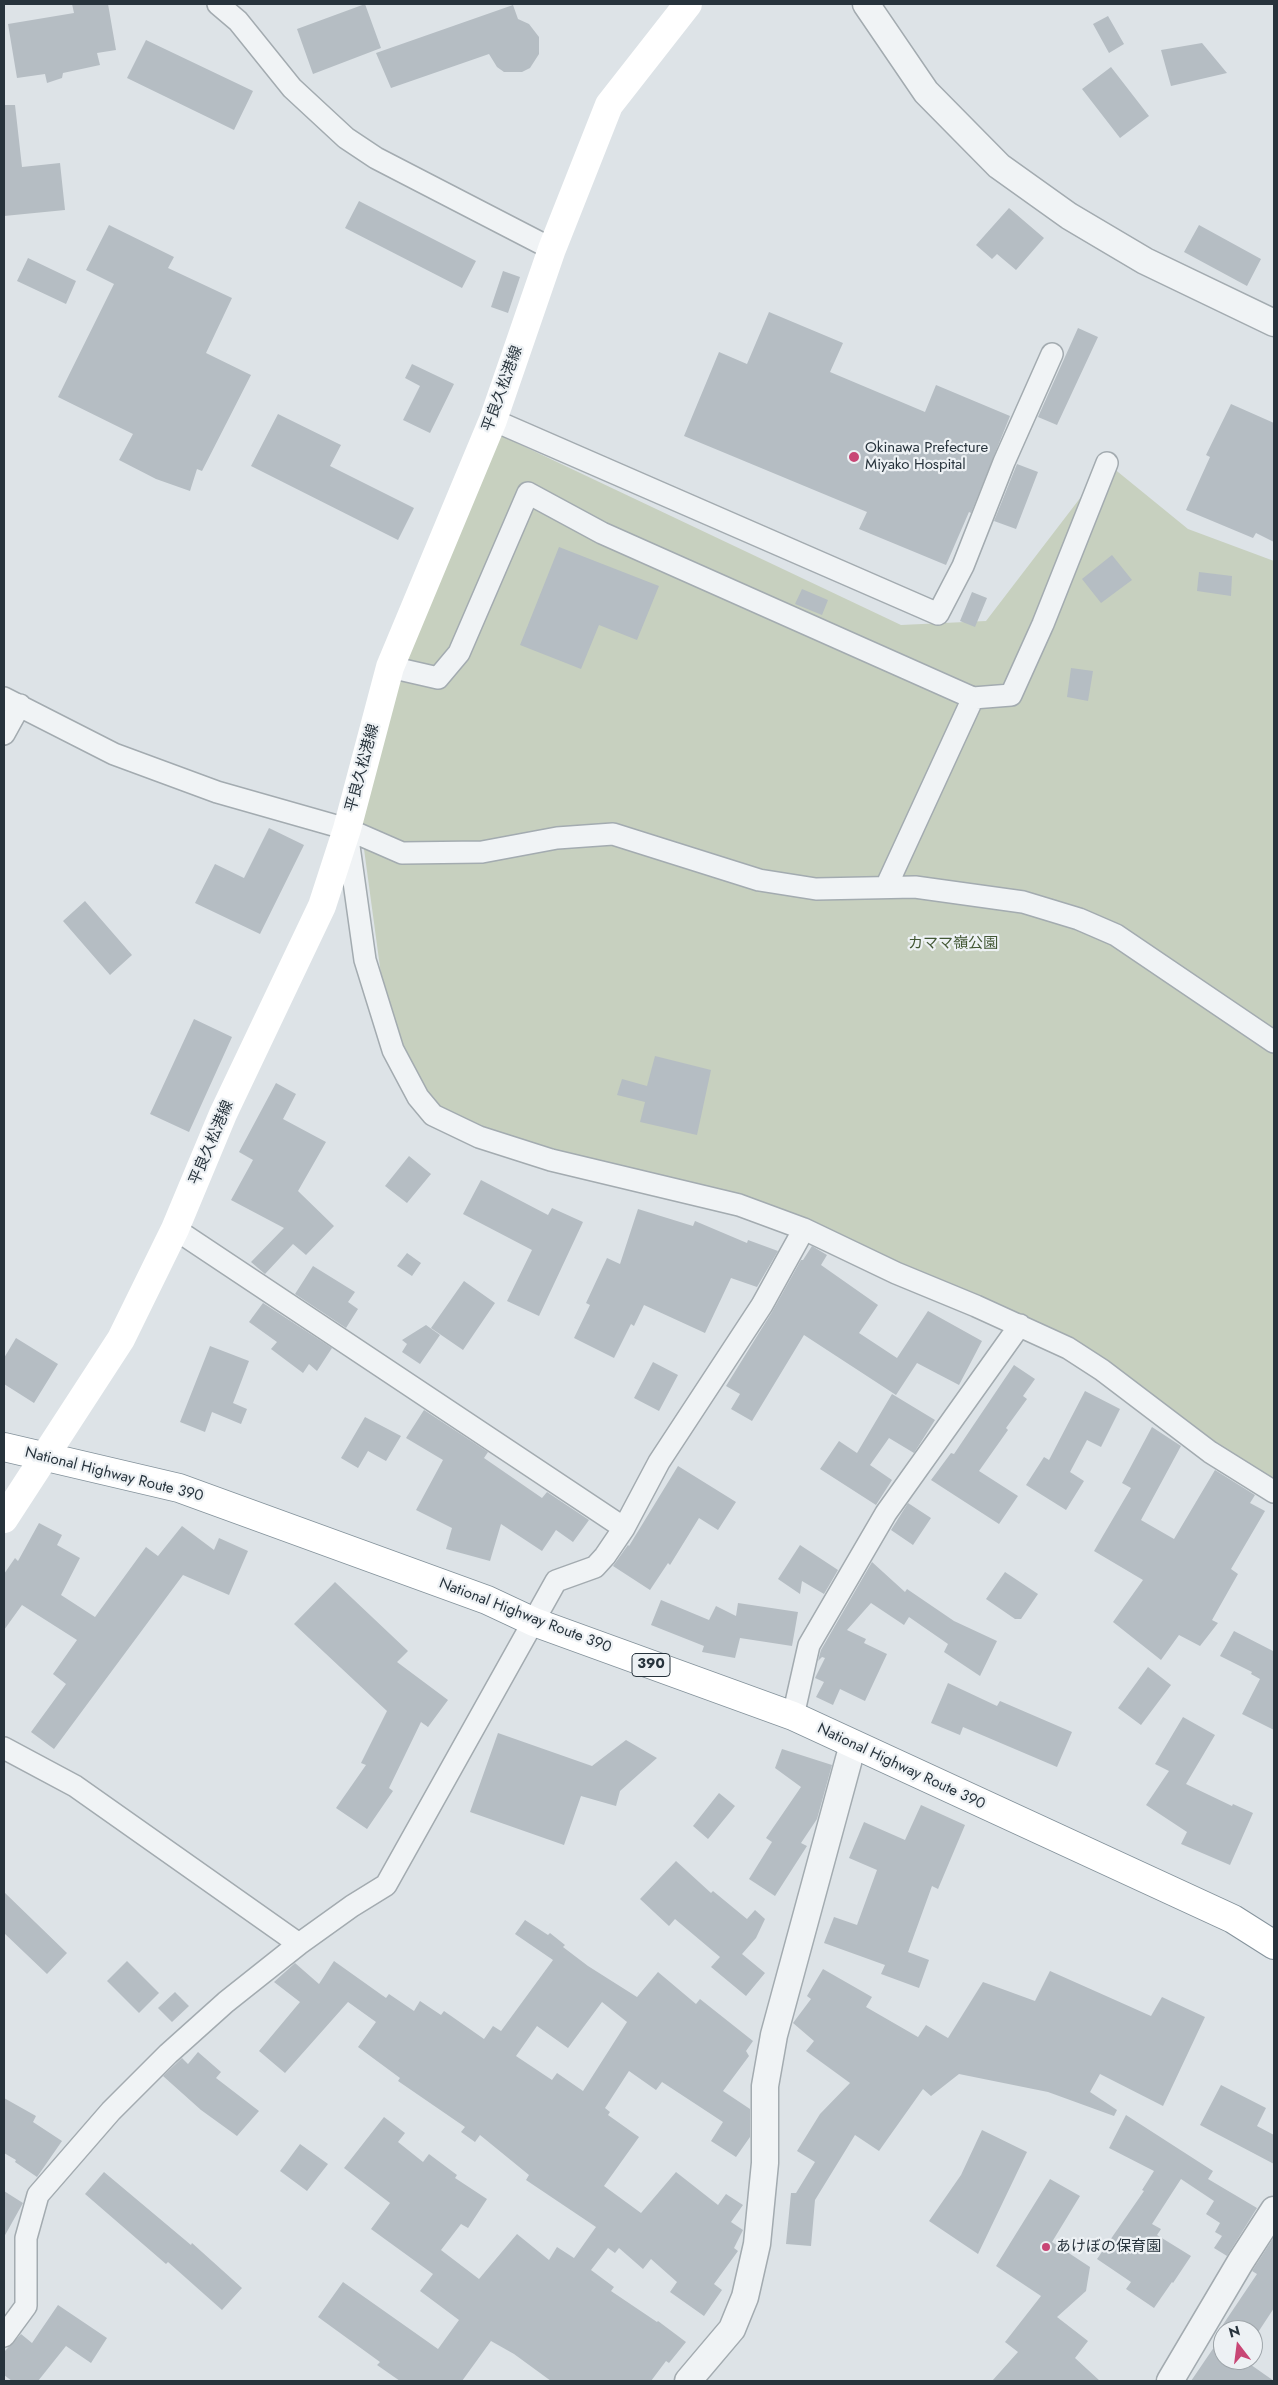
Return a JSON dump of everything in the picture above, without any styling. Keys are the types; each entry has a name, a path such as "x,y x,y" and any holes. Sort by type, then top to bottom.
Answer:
{"main road":[{"name":"平良久松港線","path":"4,1519 121,1339 176,1229 223,1114 322,906 347,829 390,667 493,420 552,249 609,105 688,4"},
{"name":"National Highway Route 390","path":"4,1447 178,1488 487,1600 534,1622 793,1716 1233,1919 1274,1945"}],"street":[{"path":"218,4 238,21 292,88 346,138 376,158 552,249"},
{"path":"866,4 926,92 1000,166 1070,216 1145,261 1274,323"},
{"path":"493,420 938,614 963,566 1004,462 1052,354"},
{"path":"390,667 438,678 459,653 528,493 611,537 973,698 1011,695 1043,624 1107,463"},
{"path":"886,887 973,698"},
{"path":"4,734 12,702 114,754 217,792 347,829 402,853 482,852 556,838 613,834 759,880 816,889 915,887 1023,902 1079,918 1116,935 1274,1042"},
{"path":"347,829 365,960 393,1050 418,1097 433,1115 478,1137 551,1160 739,1205 804,1228 896,1273 1020,1325 1068,1348 1102,1370 1210,1452 1274,1492"},
{"path":"4,2336 26,2306 26,2238 38,2195 110,2111 168,2054 226,2002 300,1944 352,1906 386,1885 556,1581 595,1567 624,1528 659,1462 762,1305 804,1228"},
{"path":"176,1229 624,1528"},
{"path":"793,1716 809,1645 886,1512 1020,1325"},
{"path":"688,2381 732,2329 745,2297 757,2244 765,2162 765,2086 774,2035 853,1744"},
{"path":"4,1748 76,1786 300,1944"},
{"path":"1170,2381 1241,2260 1274,2210"}],"green space":[{"name":"カママ嶺公園","path":"500,435 901,625 986,621 1107,463 1188,529 1274,561 1274,1484 1020,1325 804,1229 433,1115 390,1041 364,849 343,841 390,667"}],"building":[{"path":"72,4 108,4 116,50 97,53 100,65 63,73 62,78 47,83 45,74 17,78 8,24 74,13"},
{"path":"365,4 381,48 313,74 297,29"},
{"path":"513,5 518,19 529,24 539,37 539,54 530,68 522,72 504,72 497,67 489,54 391,88 376,53"},
{"path":"1108,16 1124,44 1109,53 1093,24"},
{"path":"146,40 253,91 234,130 127,78"},
{"path":"1202,43 1227,73 1171,86 1161,50"},
{"path":"1111,67 1149,116 1120,138 1082,89"},
{"path":"4,105 15,105 22,167 60,163 65,210 4,216"},
{"path":"359,201 476,261 462,288 345,228"},
{"path":"1009,208 1044,238 1016,270 997,254 992,259 976,245"},
{"path":"109,225 174,257 168,268 232,298 206,353 251,375 202,471 197,469 190,491 156,479 119,460 133,434 58,397 114,284 86,270"},
{"path":"1199,225 1261,259 1247,286 1184,252"},
{"path":"28,258 76,281 66,304 17,281"},
{"path":"503,271 520,277 508,313 491,307"},
{"path":"769,312 843,343 830,372 925,412 936,385 1010,416 971,513 969,512 946,565 859,529 867,512 684,436 719,352 747,364"},
{"path":"1078,328 1098,337 1057,425 1038,417"},
{"path":"412,364 454,384 430,433 403,420 420,386 405,378"},
{"path":"1231,404 1274,423 1274,542 1256,533 1253,538 1186,510 1210,457 1206,455"},
{"path":"278,414 341,445 330,466 414,508 398,540 251,466"},
{"path":"1017,464 1038,472 1016,529 994,521"},
{"path":"559,547 659,586 637,640 599,625 581,669 520,645"},
{"path":"1112,555 1132,580 1101,603 1082,579"},
{"path":"1199,572 1232,576 1231,596 1197,591"},
{"path":"802,589 828,600 822,615 795,604"},
{"path":"972,592 987,598 975,627 960,621"},
{"path":"1071,668 1093,671 1088,701 1067,697"},
{"path":"269,828 304,845 260,934 195,903 215,864 244,878"},
{"path":"85,901 132,955 110,975 63,921"},
{"path":"194,1019 232,1037 189,1132 150,1114"},
{"path":"655,1056 711,1070 697,1135 640,1122 645,1102 617,1095 622,1079 647,1086"},
{"path":"276,1083 296,1094 283,1119 326,1142 298,1191 334,1226 306,1255 293,1244 265,1274 251,1262 284,1228 231,1200 253,1160 239,1152"},
{"path":"409,1156 431,1174 407,1203 385,1186"},
{"path":"481,1180 548,1215 552,1208 583,1222 539,1316 507,1301 532,1250 463,1214"},
{"path":"638,1209 693,1226 695,1221 747,1243 748,1240 778,1251 757,1287 731,1278 705,1333 644,1305 634,1326 631,1324 614,1358 574,1338 590,1305 586,1303 607,1258 620,1264"},
{"path":"812,1246 827,1255 821,1265 878,1305 859,1333 897,1358 928,1311 982,1341 959,1385 917,1363 896,1395 804,1335 752,1421 731,1409 740,1394 726,1386 772,1312 801,1260 803,1260"},
{"path":"407,1253 421,1263 412,1276 397,1266"},
{"path":"313,1266 355,1292 348,1302 358,1309 346,1328 295,1294"},
{"path":"464,1281 495,1303 463,1350 431,1328"},
{"path":"263,1303 332,1348 317,1371 309,1364 303,1373 271,1349 277,1342 249,1322"},
{"path":"426,1325 440,1335 420,1364 402,1352 407,1344 402,1340"},
{"path":"16,1338 58,1364 34,1403 4,1384 4,1358"},
{"path":"210,1346 249,1361 233,1403 247,1409 241,1424 212,1412 205,1432 180,1422"},
{"path":"653,1362 678,1375 659,1411 634,1398"},
{"path":"1014,1365 1035,1379 1023,1396 1027,1399 979,1471 1018,1496 999,1524 931,1480 951,1453 954,1454"},
{"path":"1085,1391 1120,1409 1101,1447 1087,1440 1070,1472 1084,1481 1066,1510 1026,1485 1044,1457 1049,1460"},
{"path":"892,1394 935,1420 914,1453 889,1438 870,1465 892,1480 876,1505 820,1469 839,1441 857,1453"},
{"path":"424,1410 488,1452 484,1458 542,1498 547,1492 589,1520 573,1542 556,1530 542,1551 501,1524 490,1561 446,1549 452,1528 416,1510 443,1460 406,1438"},
{"path":"365,1417 401,1436 386,1461 368,1451 358,1468 341,1458"},
{"path":"1152,1427 1181,1446 1141,1520 1174,1539 1215,1470 1255,1495 1250,1503 1265,1511 1231,1569 1238,1574 1212,1620 1218,1623 1200,1646 1179,1635 1161,1660 1113,1622 1143,1580 1094,1551 1131,1488 1122,1483"},
{"path":"678,1466 736,1502 718,1530 699,1518 670,1565 668,1563 650,1590 613,1566 629,1546"},
{"path":"908,1503 931,1518 913,1545 891,1530"},
{"path":"39,1523 62,1535 57,1545 80,1558 61,1595 95,1617 146,1547 158,1556 182,1526 214,1550 219,1538 248,1551 229,1595 183,1575 54,1749 31,1732 66,1684 53,1674 77,1640 22,1605 4,1630 4,1574 15,1558 18,1561"},
{"path":"800,1545 838,1570 824,1594 802,1581 800,1594 778,1579"},
{"path":"872,1562 905,1592 907,1589 954,1621 997,1641 980,1676 944,1652 948,1644 909,1617 904,1625 871,1603 847,1630 866,1639 864,1643 887,1654 865,1701 840,1689 833,1705 816,1697 824,1682 815,1678 825,1658 822,1657 818,1661 821,1650"},
{"path":"1005,1572 1038,1594 1021,1619 1015,1619 986,1599"},
{"path":"335,1582 408,1651 397,1662 448,1700 428,1727 421,1722 389,1788 393,1791 367,1829 336,1808 366,1765 361,1763 387,1711 294,1624"},
{"path":"661,1600 709,1620 716,1606 736,1616 738,1603 798,1612 792,1646 740,1638 735,1658 702,1652 704,1646 651,1625"},
{"path":"1234,1631 1273,1651 1274,1649 1274,1730 1242,1714 1260,1679 1251,1674 1252,1672 1220,1656"},
{"path":"1148,1667 1171,1685 1141,1725 1118,1708"},
{"path":"948,1683 997,1706 1000,1701 1072,1732 1057,1767 963,1727 960,1735 931,1723"},
{"path":"1183,1717 1215,1735 1186,1784 1232,1806 1233,1804 1253,1813 1230,1865 1181,1844 1187,1832 1146,1805 1169,1771 1155,1764"},
{"path":"498,1733 592,1766 626,1740 657,1758 620,1791 616,1806 581,1796 564,1845 470,1812"},
{"path":"782,1749 832,1765 817,1819 801,1843 807,1846 775,1896 749,1879 772,1842 766,1838 801,1787 775,1768"},
{"path":"719,1793 735,1806 708,1839 693,1826"},
{"path":"921,1805 965,1825 938,1889 932,1886 908,1952 929,1960 919,1988 881,1974 885,1965 824,1943 834,1917 857,1925 877,1870 849,1858 864,1822 905,1840"},
{"path":"676,1861 711,1893 713,1891 747,1919 755,1910 765,1919 756,1938 742,1954 765,1973 746,1996 711,1967 720,1957 675,1919 669,1926 640,1899"},
{"path":"4,1892 67,1953 47,1974 4,1933"},
{"path":"525,1920 548,1935 550,1933 565,1945 563,1947 588,1966 637,1997 658,1972 696,2004 700,1999 753,2041 746,2051 749,2056 723,2091 750,2109 750,2137 736,2157 711,2141 723,2122 662,2082 656,2090 629,2071 605,2108 610,2112 608,2115 639,2137 604,2186 641,2213 676,2172 718,2205 726,2194 743,2205 731,2222 743,2230 734,2248 738,2251 714,2284 722,2290 704,2316 670,2292 677,2282 651,2259 643,2269 619,2248 615,2253 608,2248 591,2270 614,2287 611,2291 658,2321 686,2342 669,2363 666,2361 651,2381 551,2381 514,2354 491,2341 462,2381 400,2381 377,2365 380,2362 318,2317 343,2282 438,2349 459,2320 420,2291 433,2274 371,2229 390,2203 344,2168 384,2117 405,2133 398,2142 423,2162 429,2154 457,2175 455,2178 487,2199 468,2228 461,2224 441,2250 479,2279 517,2234 549,2260 557,2247 574,2258 596,2227 526,2180 529,2175 480,2135 475,2142 461,2132 465,2127 398,2081 400,2078 358,2047 376,2022 348,2002 285,2073 259,2051 300,2002 274,1982 295,1963 319,1984 334,1961 386,1998 389,1994 414,2011 420,2001 441,2015 444,2011 484,2039 493,2026 501,2031 553,1960 515,1934","holes":["602,2002 627,2022 583,2091 557,2073 552,2080 516,2056 537,2026 568,2048"]},
{"path":"127,1961 159,1993 139,2013 107,1981"},
{"path":"823,1969 872,1997 866,2007 918,2037 926,2025 948,2038 983,1982 1035,2001 1050,1971 1151,2016 1162,1997 1205,2017 1163,2106 1100,2074 1090,2092 1117,2110 1114,2116 1048,2092 959,2074 931,2096 923,2089 879,2151 855,2135 815,2200 811,2246 786,2244 791,2193 796,2193 815,2162 797,2151 820,2114 850,2083 806,2051 814,2041 793,2023 811,1999 807,1996"},
{"path":"175,1992 189,2006 172,2022 158,2008"},
{"path":"198,2052 221,2072 216,2078 259,2111 237,2136 201,2110 163,2076 182,2058 188,2064"},
{"path":"1221,2085 1266,2108 1257,2126 1274,2135 1274,2164 1200,2125"},
{"path":"4,2098 36,2116 33,2122 62,2141 37,2177 4,2153"},
{"path":"1126,2115 1213,2171 1208,2179 1257,2208 1227,2256 1214,2248 1222,2236 1215,2232 1220,2223 1206,2214 1214,2201 1181,2179 1152,2224 1161,2229 1157,2235 1191,2256 1154,2308 1126,2289 1131,2282 1097,2259 1144,2191 1142,2190 1154,2171 1109,2148"},
{"path":"982,2130 1027,2152 978,2254 929,2221 961,2175"},
{"path":"300,2144 328,2164 307,2191 280,2171"},
{"path":"104,2172 191,2245 192,2243 242,2288 222,2310 168,2262 166,2264 85,2194"},
{"path":"1050,2179 1080,2196 1052,2242 1090,2267 1086,2291 1057,2317 1088,2341 1075,2358 1100,2381 992,2381 1018,2352 1005,2342 1041,2296 996,2266"},
{"path":"4,2191 23,2203 4,2237"},
{"path":"1274,2237 1274,2308 1263,2325 1263,2320 1226,2320 1257,2274 1252,2271"},
{"path":"58,2305 107,2338 91,2363 66,2346 38,2381 12,2381 4,2375 4,2352 21,2334 32,2343"},
{"path":"1213,2349 1213,2370 1258,2370 1274,2381 1191,2381"}],"place":[{"name":"Okinawa Prefecture Miyako Hospital","path":"854,457"},
{"name":"あけぼの保育園","path":"1046,2247"}]}
